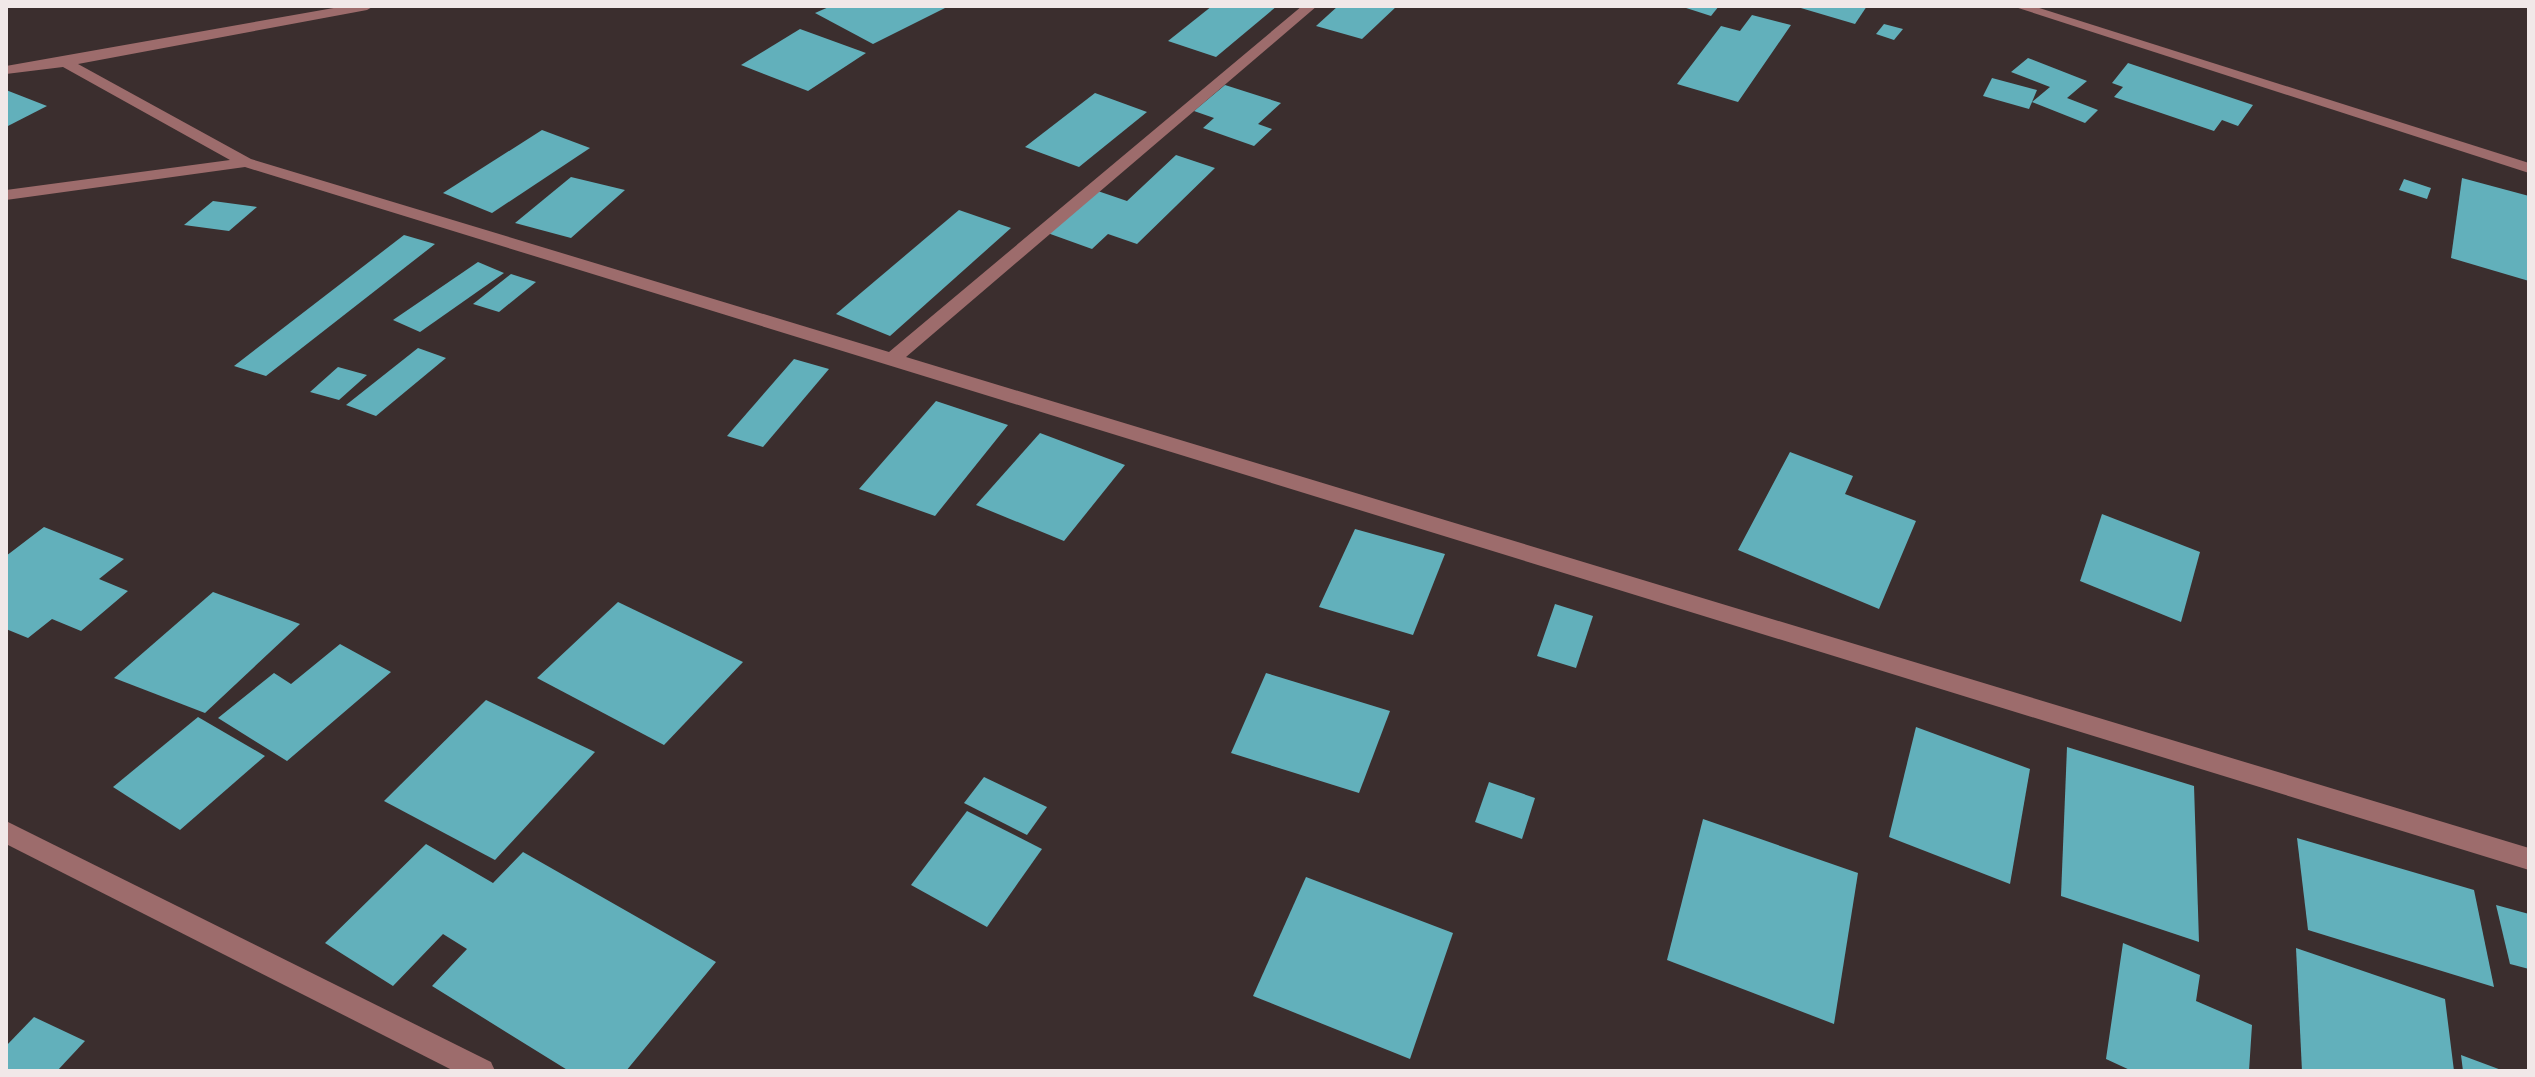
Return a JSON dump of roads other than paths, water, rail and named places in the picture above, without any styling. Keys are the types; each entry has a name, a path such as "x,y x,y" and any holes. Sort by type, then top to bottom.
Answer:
{"street":[{"path":"6,70 65,62 367,6"},
{"path":"892,359 1310,6"},
{"path":"2019,6 2529,168"},
{"path":"65,62 246,162 2529,859"},
{"path":"6,195 246,162"},
{"path":"6,832 482,1071"}]}
